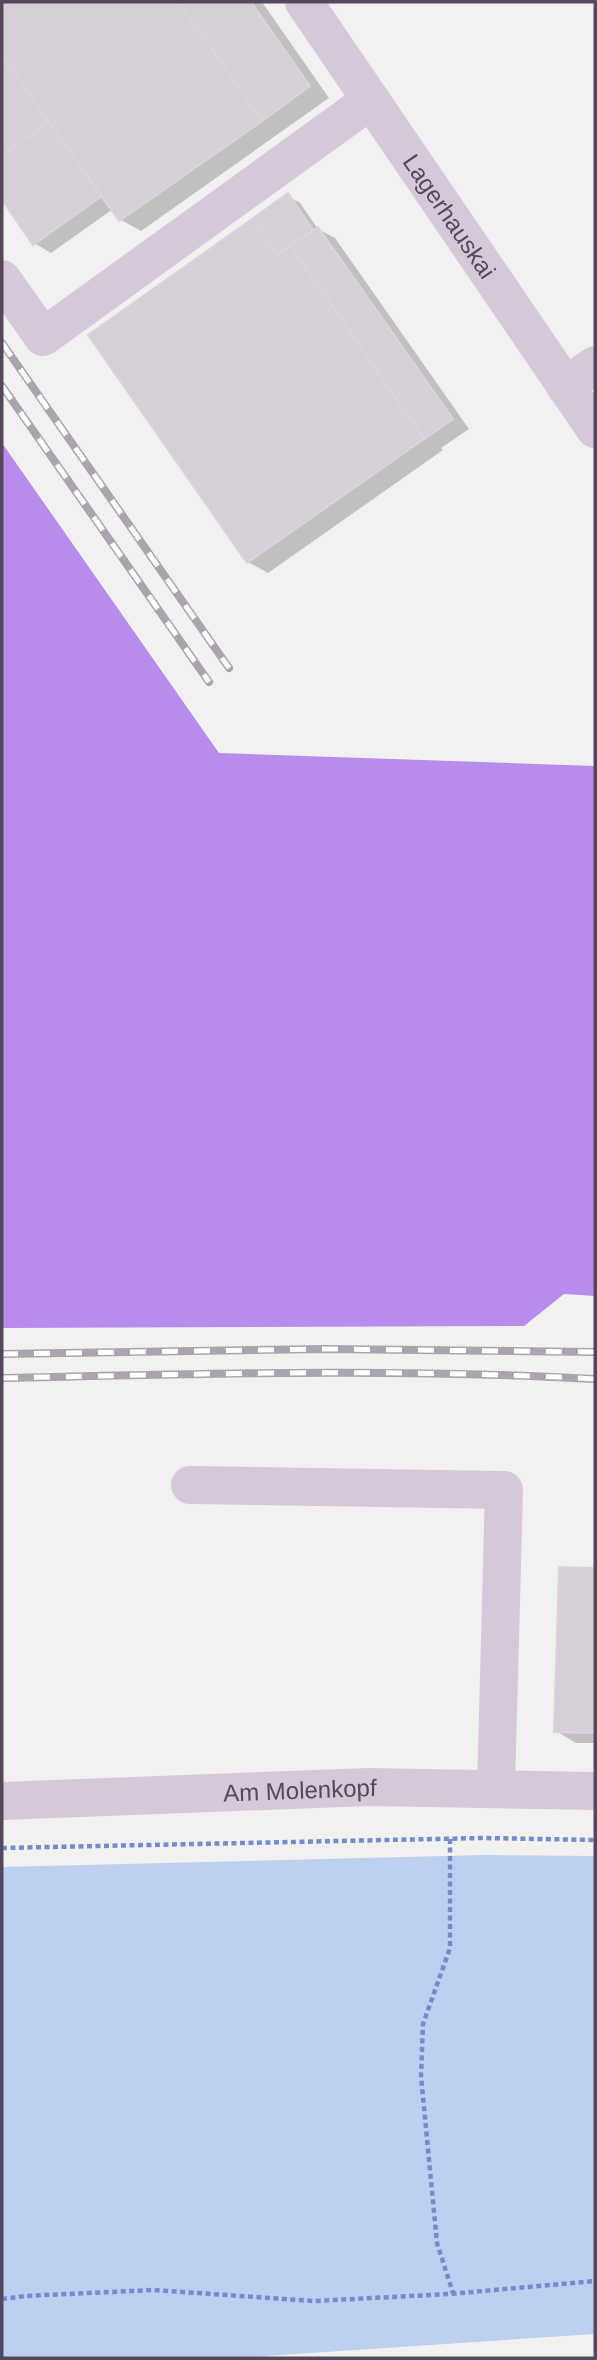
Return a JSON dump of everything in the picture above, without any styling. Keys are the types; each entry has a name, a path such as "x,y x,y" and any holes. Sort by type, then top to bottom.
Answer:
{"street":[{"name":"Lagerhauskai","path":"304,2 371,100 580,375 595,429"},
{"path":"2,279 43,337 371,100"},
{"path":"190,1485 504,1490 496,1788"},
{"name":"Am Molenkopf","path":"2,1801 369,1787 595,1791"}],"path":[{"path":"2,1848 450,1839 595,1840"},
{"path":"450,1839 450,1948 424,2024 421,2076 437,2244 453,2293"},
{"path":"2,2299 25,2295 153,2290 314,2301 595,2281"}],"shaded area":[{"path":"2,443 219,753 595,766 595,1296 564,1294 524,1326 2,1328"},
{"path":"484,1855 595,1856 595,2334 237,2358 2,2358 2,1867"}],"building":[{"path":"2,2 179,2 262,121 119,221 2,55"},
{"path":"179,2 251,2 310,86 262,121"},
{"path":"2,55 49,122 2,155"},
{"path":"49,122 102,196 33,245 2,200 2,155"},
{"path":"288,193 313,230 277,255 252,219"},
{"path":"252,219 277,255 291,246 424,439 247,563 88,335"},
{"path":"318,227 453,419 424,439 291,246"},
{"path":"559,1567 595,1568 595,1733 554,1732"}],"railway":[{"path":"2,343 229,668"},
{"path":"2,386 209,682"},
{"path":"2,1354 327,1349 595,1352"},
{"path":"2,1378 373,1373 595,1379"}]}
